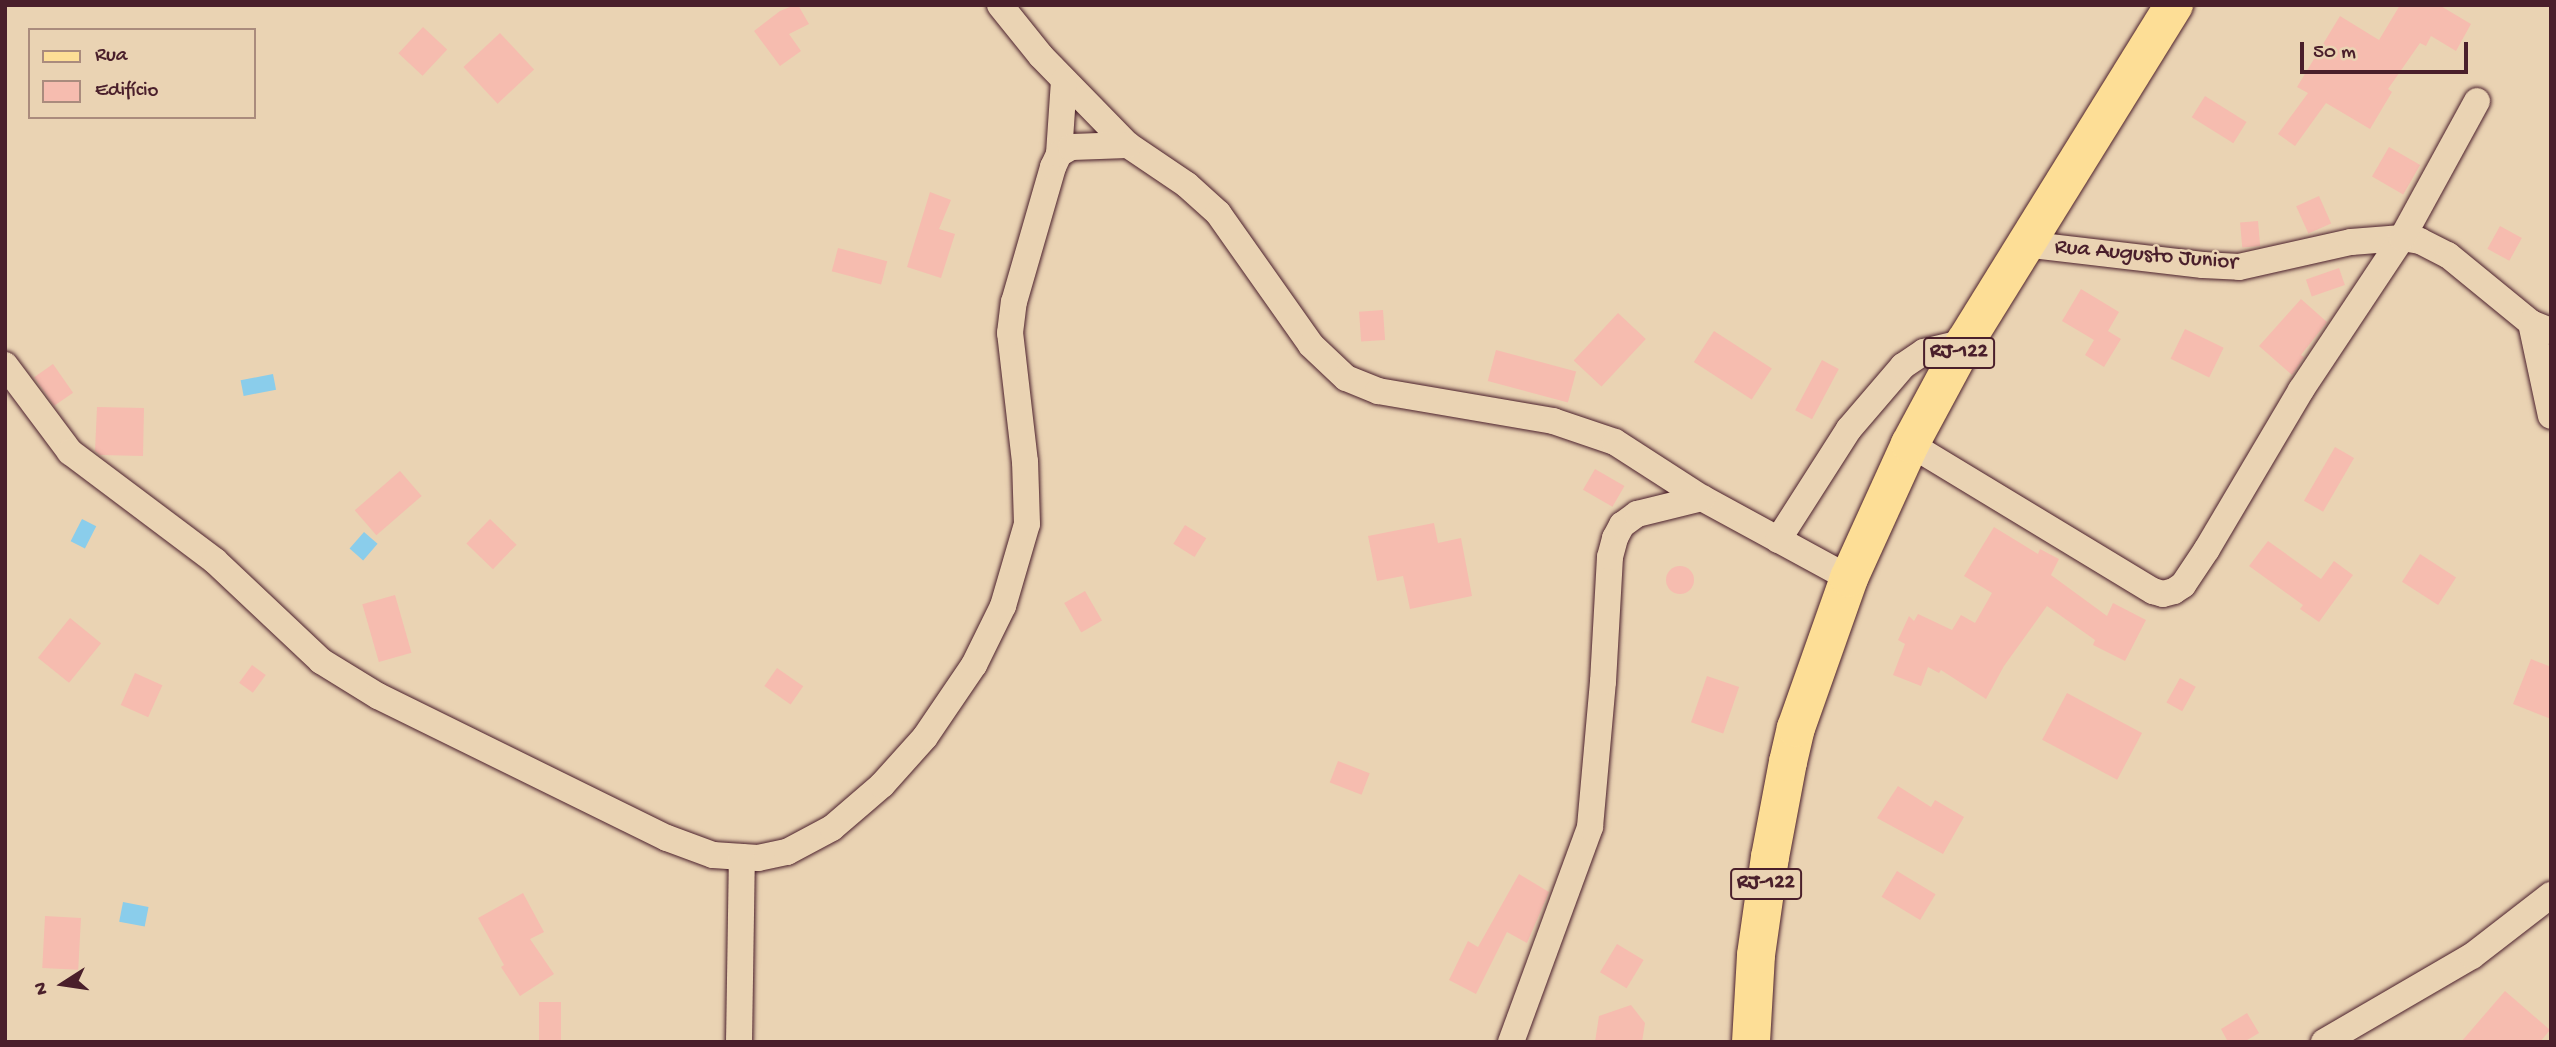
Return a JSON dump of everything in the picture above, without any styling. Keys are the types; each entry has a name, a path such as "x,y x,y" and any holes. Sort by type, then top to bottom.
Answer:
{"main road":[{"name":"RJ-122","path":"1751,1042 1760,931 1770,857 1788,762 1796,728 1849,578 1910,444 1965,342 2174,5"}],"street":[{"path":"1000,5 1064,80 1128,145 1187,185 1218,213 1311,345 1346,378 1378,391 1553,421 1615,442 1702,498 1849,578"},
{"path":"5,365 70,452 215,561 320,661 378,696 667,838 713,855 758,858 787,852 832,828 882,785 925,737 974,665 1003,606 1027,524 1025,462 1010,333 1014,302 1059,154 1064,80"},
{"path":"1910,444 2153,592 2174,592 2183,584 2207,549 2301,390 2402,238 2477,101"},
{"path":"1059,154 1072,147 1084,145 1128,145"},
{"name":"Rua Augusto Junior","path":"2024,244 2239,267 2351,242 2402,238 2420,241 2448,255 2541,327 2551,416"},
{"path":"1778,540 1849,429 1903,366 1924,352 1965,342"},
{"path":"1511,1042 1590,827 1603,682 1610,557 1615,538 1622,524 1637,514 1702,498"},
{"path":"739,1042 742,857"},
{"path":"2324,1042 2472,956 2551,895"}],"water":[{"path":"273,374 276,390 244,396 241,380"},
{"path":"82,519 96,526 85,549 71,541"},
{"path":"364,532 378,544 363,560 350,549"},
{"path":"123,902 149,907 145,927 119,922"}],"building":[{"path":"798,5 809,24 789,34 801,51 780,66 754,31 780,11"},
{"path":"2400,5 2439,5 2471,24 2456,51 2431,36 2426,46 2420,43 2388,89 2392,92 2370,129 2326,103 2295,146 2278,134 2308,93 2297,87 2340,16 2379,40"},
{"path":"423,27 447,50 423,76 398,53"},
{"path":"500,33 534,70 498,104 463,67"},
{"path":"2205,96 2247,122 2233,143 2192,117"},
{"path":"2389,147 2420,165 2403,194 2372,176"},
{"path":"930,192 951,200 939,229 955,234 941,278 907,267"},
{"path":"2319,196 2331,223 2308,234 2296,206"},
{"path":"2258,221 2260,246 2242,247 2240,223"},
{"path":"2500,226 2522,238 2509,261 2487,249"},
{"path":"838,248 887,261 881,284 832,271"},
{"path":"2339,268 2345,285 2312,296 2306,279"},
{"path":"2081,289 2119,312 2108,331 2121,339 2104,367 2085,355 2094,340 2062,321"},
{"path":"2301,299 2327,322 2301,355 2304,357 2292,375 2259,346"},
{"path":"1383,310 1385,340 1361,342 1359,312"},
{"path":"1618,313 1646,339 1601,386 1574,361"},
{"path":"2185,329 2224,348 2209,378 2171,359"},
{"path":"1714,331 1772,369 1752,400 1694,362"},
{"path":"1496,350 1576,371 1568,402 1488,381"},
{"path":"1822,360 1839,369 1812,419 1795,410"},
{"path":"53,364 73,393 54,406 34,377"},
{"path":"97,407 144,408 143,456 100,455 95,451"},
{"path":"2335,447 2354,458 2323,512 2304,501"},
{"path":"1595,469 1624,486 1612,507 1583,490"},
{"path":"400,471 422,496 376,535 355,510"},
{"path":"490,519 517,545 493,569 466,543"},
{"path":"1434,523 1438,543 1461,538 1472,596 1410,609 1403,576 1377,581 1368,536"},
{"path":"1185,525 1206,538 1195,557 1173,544"},
{"path":"1994,527 2038,554 2040,549 2059,559 2051,575 2107,616 2113,603 2146,620 2125,661 2093,645 2095,640 2047,606 2004,666 1986,699 1941,670 1939,673 1928,667 1921,686 1893,675 1905,644 1898,640 1909,616 1914,621 1918,614 1952,630 1961,615 1975,623 1992,593 1964,576"},
{"path":"2268,541 2321,579 2334,561 2353,575 2319,622 2300,609 2303,605 2249,566"},
{"path":"2420,554 2456,577 2438,605 2402,582"},
{"path":"1680,566 1690,570 1694,580 1690,590 1680,594 1670,590 1666,580 1670,570"},
{"path":"1085,591 1102,620 1081,632 1064,603"},
{"path":"395,595 412,653 379,662 362,604"},
{"path":"70,618 101,643 69,683 38,658"},
{"path":"2531,659 2551,667 2551,719 2513,704"},
{"path":"252,665 266,675 253,693 239,683"},
{"path":"777,668 803,686 791,704 764,686"},
{"path":"135,673 162,685 148,717 121,705"},
{"path":"1707,676 1739,687 1723,733 1691,722"},
{"path":"2180,678 2196,687 2182,711 2166,702"},
{"path":"2067,693 2142,733 2117,780 2042,740"},
{"path":"1338,761 1370,773 1361,795 1330,782"},
{"path":"1898,786 1931,807 1935,800 1964,817 1943,854 1877,818"},
{"path":"1897,871 1936,894 1920,920 1882,897"},
{"path":"1519,874 1549,892 1527,943 1507,932 1476,994 1449,980 1468,941 1478,947"},
{"path":"523,893 544,932 530,939 554,974 520,996 501,967 504,965 478,918"},
{"path":"45,916 81,918 78,970 42,968"},
{"path":"1617,944 1644,960 1627,988 1600,972"},
{"path":"2505,991 2550,1030 2540,1042 2461,1042"},
{"path":"539,1002 561,1002 561,1042 539,1042"},
{"path":"1631,1005 1645,1023 1642,1042 1595,1042 1599,1016"},
{"path":"2247,1013 2259,1033 2244,1042 2228,1042 2221,1029"}]}
